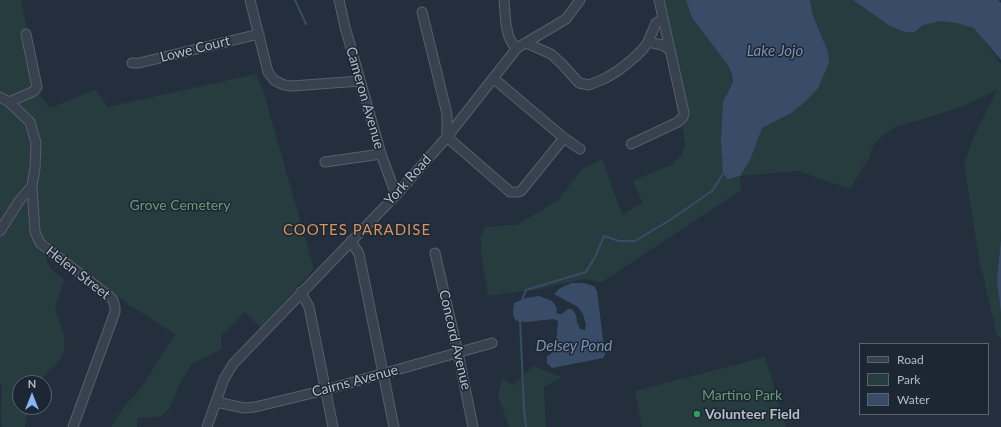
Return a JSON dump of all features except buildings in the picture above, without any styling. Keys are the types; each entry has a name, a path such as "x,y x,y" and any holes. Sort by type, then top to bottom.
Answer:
{"street":[{"path":"250,0 268,72 274,80 284,85 292,86 360,81"},
{"name":"Cameron Avenue","path":"339,0 381,154 396,195"},
{"path":"504,0 506,25 509,37 512,44 517,48"},
{"name":"York Road","path":"206,427 224,379 233,364 396,195 447,137 517,48 566,20 580,0"},
{"path":"631,144 678,122 684,113 659,0"},
{"path":"422,12 447,114 447,137 510,192 518,192 521,190 564,138"},
{"path":"526,43 551,54 579,83 589,85 620,70 643,49 648,42 656,23 663,19"},
{"path":"9,102 34,91 37,87 26,34"},
{"name":"Lowe Court","path":"132,63 140,63 259,34"},
{"path":"648,42 662,45 670,50"},
{"path":"493,78 564,138 580,149"},
{"name":"Helen Street","path":"0,97 9,102 30,122 34,134 36,143 35,168 32,186 35,232 42,246 108,295 113,300 115,307 115,312 73,427"},
{"path":"325,162 381,154"},
{"path":"0,231 19,201 32,186"},
{"path":"351,241 359,254 394,427"},
{"name":"Concord Avenue","path":"435,253 473,427"},
{"path":"301,292 309,307 333,427"},
{"name":"Cairns Avenue","path":"216,402 250,408 325,390 492,343"}],"green space":[{"name":"Grove Cemetery","path":"0,0 21,0 39,84 34,95 38,93 50,108 95,90 108,107 256,74 262,87 314,269 261,328 245,312 222,335 221,349 192,364 181,381 169,409 160,417 137,418 137,427 111,427 123,408 141,388 175,334 129,305 54,249 47,240 46,260 51,269 64,280 55,307 64,335 64,352 58,363 44,375 12,375 12,415 27,415 25,427 2,427 2,385 0,383"},
{"path":"660,0 686,0 692,18 728,65 732,75 733,82 723,102 762,128 828,52 812,13 810,0 853,0 890,26 915,32 923,25 941,21 974,28 982,36 1001,64 1001,238 997,280 1001,314 1001,338 997,335 979,259 964,164 975,134 997,90 961,107 893,128 874,143 869,158 850,189 798,171 740,176 741,190 602,282 584,279 539,289 488,296 481,254 481,237 485,227 517,225 558,200 581,170 602,159 622,214 643,203 633,181 671,166 682,154 685,145 682,119"},
{"name":"Martino Park","path":"765,357 786,427 642,427 635,391"},
{"path":"533,366 562,377 544,387 546,427 509,427 498,395 502,379 513,385"}],"water":[{"name":"Lake Jojo","path":"686,0 810,0 812,13 828,52 829,63 818,88 806,101 791,113 762,128 750,160 740,176 728,179 723,174 721,140 723,102 733,82 732,74 728,65 692,18"},
{"path":"853,0 998,0 1001,3 1001,60 974,28 941,21 923,25 915,32 905,32 890,26"},
{"path":"1001,238 1001,314 997,280"},
{"name":"Delsey Pond","path":"572,283 584,283 594,286 597,291 605,355 603,358 552,368 547,363 547,356 551,354 556,344 558,321 553,319 527,322 517,321 514,318 514,303 526,298 539,296 552,301 558,314 562,314 568,309 572,309 576,315 577,323 580,329 585,330 586,325 583,314 578,307 554,294 560,288"}],"waterway":[{"path":"295,0 306,24"},
{"path":"522,300 526,290 586,272 595,257 604,236 619,241 635,241 670,220 712,191 723,174"},
{"path":"520,320 526,427"}],"place":[{"name":"Volunteer Field","path":"697,414"}],"district":[{"name":"COOTES PARADISE","path":"357,230"}]}
